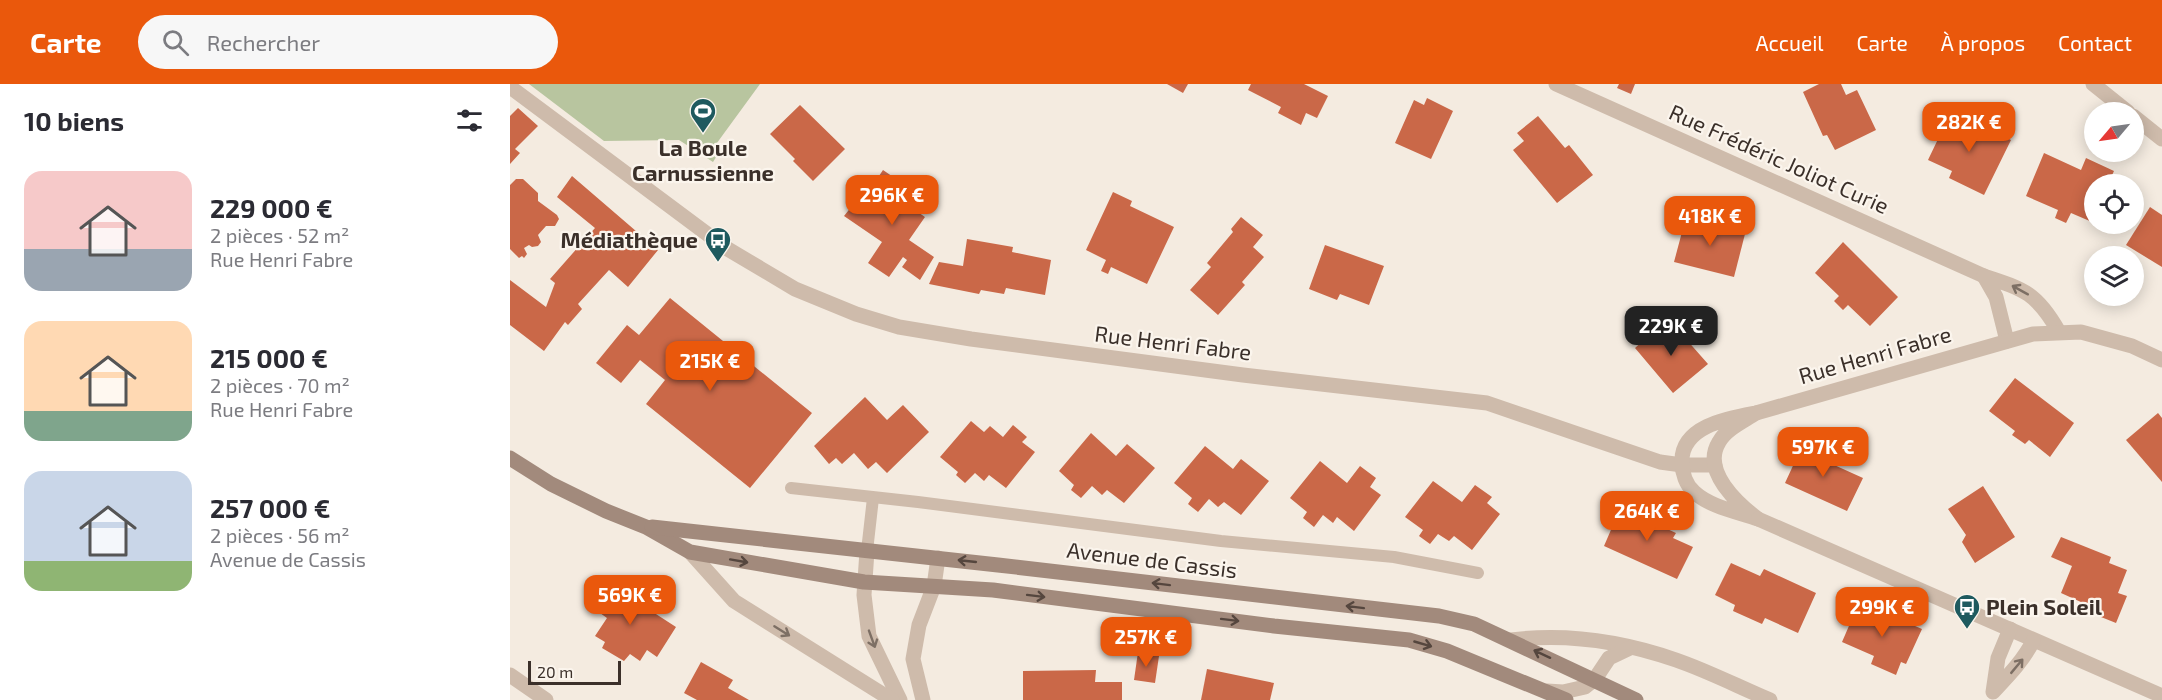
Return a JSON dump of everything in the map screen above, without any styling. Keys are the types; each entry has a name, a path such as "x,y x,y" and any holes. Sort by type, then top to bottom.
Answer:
{"main road":[{"name":"Avenue de Cassis","path":"510,458 551,484 606,511 646,527 690,552 864,582 993,590 1274,626 1409,640 1447,651 1566,700"},
{"name":"Avenue de Cassis","path":"646,527 938,558 1438,616 1474,624 1636,700"}],"street":[{"name":"Rue Frédéric Joliot Curie","path":"1556,84 1984,276 2020,287 2039,302 2059,332"},
{"path":"2093,84 2116,102"},
{"name":"Rue Henri Fabre","path":"510,87 726,248 795,289 856,314 898,327 1243,375 1487,403 1660,462 1682,465 1715,465 1718,442 1728,431 1756,413"},
{"path":"2144,125 2162,140"},
{"path":"1984,276 1996,297 2007,341 2032,334 2081,332 2132,346 2162,360"},
{"name":"Rue Henri Fabre","path":"1682,465 1686,443 1704,427 1724,418 1756,413 2007,341"},
{"path":"1682,465 1683,475 1694,493 1708,501 1758,519 2162,696"},
{"path":"1715,465 1728,492 1758,519"},
{"path":"867,551 864,595 869,636 900,700"},
{"path":"690,552 734,601 892,700"},
{"path":"923,700 913,660 919,625 934,586 938,558"},
{"path":"1990,696 1998,658 2010,629"},
{"path":"1511,640 1545,636 1583,638 1630,648 1677,660 1770,700"},
{"path":"1990,696 2026,655 2033,641"},
{"path":"1547,691 1575,690 1585,687 1595,679 1609,658 1630,648"},
{"path":"510,675 546,700"}],"lane":[{"path":"791,488 1221,542 1394,557 1478,573"},
{"path":"867,551 873,498"}],"green space":[{"path":"529,84 760,84 714,147 720,151 713,162 679,140 604,141"}],"building":[{"path":"1167,84 1188,84 1183,93"},
{"path":"1251,84 1304,84 1328,96 1317,118 1306,113 1301,125 1278,113 1281,107 1248,90"},
{"path":"1619,84 1635,84 1631,94 1617,88"},
{"path":"1819,84 1841,84 1846,95 1857,90 1876,130 1835,150 1827,135 1823,136 1803,92"},
{"path":"1427,98 1453,111 1431,159 1395,143 1414,100 1424,105"},
{"path":"800,105 845,149 813,181 770,134"},
{"path":"518,108 538,126 515,149 520,153 510,164 510,116"},
{"path":"1950,114 1974,126 1976,123 2011,140 1984,195 1949,178 1952,171 1928,160"},
{"path":"1538,116 1565,148 1569,145 1593,175 1557,203 1513,150 1524,141 1517,133"},
{"path":"2044,153 2081,170 2084,162 2095,162 2114,171 2113,174 2084,174 2084,219 2071,213 2066,223 2055,218 2058,210 2026,196"},
{"path":"883,170 915,192 906,204 925,217 909,240 934,257 920,280 902,267 907,260 903,257 889,277 868,263 882,242 844,216 852,206 857,209"},
{"path":"572,176 658,250 628,287 609,270 578,304 582,309 568,325 565,322 544,351 510,325 510,280 546,307 555,283 550,279 595,228 557,197"},
{"path":"516,179 523,179 538,193 538,201 559,219 555,226 546,226 538,235 541,242 538,246 529,245 524,248 527,254 524,258 522,256 519,258 510,249 510,185"},
{"path":"1113,192 1132,201 1130,206 1174,227 1147,284 1111,267 1108,274 1101,271 1106,260 1086,250"},
{"path":"2150,207 2162,215 2162,267 2144,256 2144,246 2126,245 2133,234 2144,234 2144,216"},
{"path":"1241,217 1263,235 1253,247 1264,257 1242,282 1245,285 1218,315 1190,290 1211,267 1207,263 1233,232 1231,229"},
{"path":"1686,217 1745,234 1734,277 1674,262"},
{"path":"967,239 1013,247 1012,252 1051,260 1045,295 1006,288 1004,294 981,290 979,294 929,284 939,262 963,266"},
{"path":"1843,242 1898,297 1870,326 1848,305 1843,310 1834,301 1839,296 1815,273"},
{"path":"1325,245 1384,266 1369,305 1340,294 1337,300 1309,289"},
{"path":"670,298 812,413 750,488 646,404 665,380 640,360 621,383 596,363 627,325 639,335"},
{"path":"1663,323 1673,334 1678,330 1708,364 1673,393 1635,348"},
{"path":"2015,378 2074,423 2050,457 2029,440 2025,444 2012,435 2015,431 1989,411"},
{"path":"865,397 887,420 903,405 929,432 887,473 876,462 868,469 854,453 842,464 836,458 829,464 814,446"},
{"path":"2158,413 2162,418 2162,482 2126,440"},
{"path":"971,421 984,432 990,426 1003,437 1013,425 1027,437 1022,442 1035,452 1006,488 989,475 984,481 975,473 965,483 956,475 958,472 940,457"},
{"path":"1091,433 1116,456 1127,444 1155,468 1124,503 1107,490 1102,495 1092,486 1081,498 1071,490 1074,485 1059,471"},
{"path":"1803,444 1835,458 1832,464 1863,478 1847,511 1785,483"},
{"path":"1205,446 1233,469 1241,459 1269,481 1241,515 1224,502 1218,507 1209,499 1198,512 1188,504 1192,498 1174,483"},
{"path":"1320,461 1347,483 1360,466 1376,478 1370,487 1381,495 1354,531 1337,517 1333,523 1323,515 1314,527 1303,518 1307,512 1290,498"},
{"path":"1433,481 1462,502 1475,485 1492,497 1487,503 1500,514 1472,550 1454,536 1449,541 1438,534 1430,544 1419,536 1423,530 1405,517"},
{"path":"1983,486 2015,537 1975,563 1962,542 1966,535 1948,509"},
{"path":"1623,502 1656,517 1654,523 1676,533 1673,538 1693,547 1677,579 1604,546"},
{"path":"2061,537 2111,557 2109,563 2127,570 2118,593 2127,596 2116,623 2091,613 2092,607 2061,593 2072,566 2051,557"},
{"path":"1731,563 1760,576 1764,569 1816,593 1798,633 1765,618 1762,624 1733,611 1735,605 1715,595"},
{"path":"608,583 676,627 657,657 647,650 640,661 630,654 624,661 602,648 605,642 595,636 607,618 593,608"},
{"path":"1858,605 1890,619 1892,616 1922,629 1906,664 1901,662 1896,675 1871,664 1874,656 1842,642"},
{"path":"1138,652 1159,656 1155,683 1134,680"},
{"path":"701,662 733,680 728,688 749,700 697,700 684,693"},
{"path":"1207,669 1274,683 1270,700 1201,700"},
{"path":"1096,670 1095,682 1122,682 1122,700 1023,700 1023,671"}],"place":[{"name":"La Boule Carnussienne","path":"703,134"},
{"name":"Médiathèque","path":"718,263"},
{"name":"Plein Soleil","path":"1967,630"}]}
